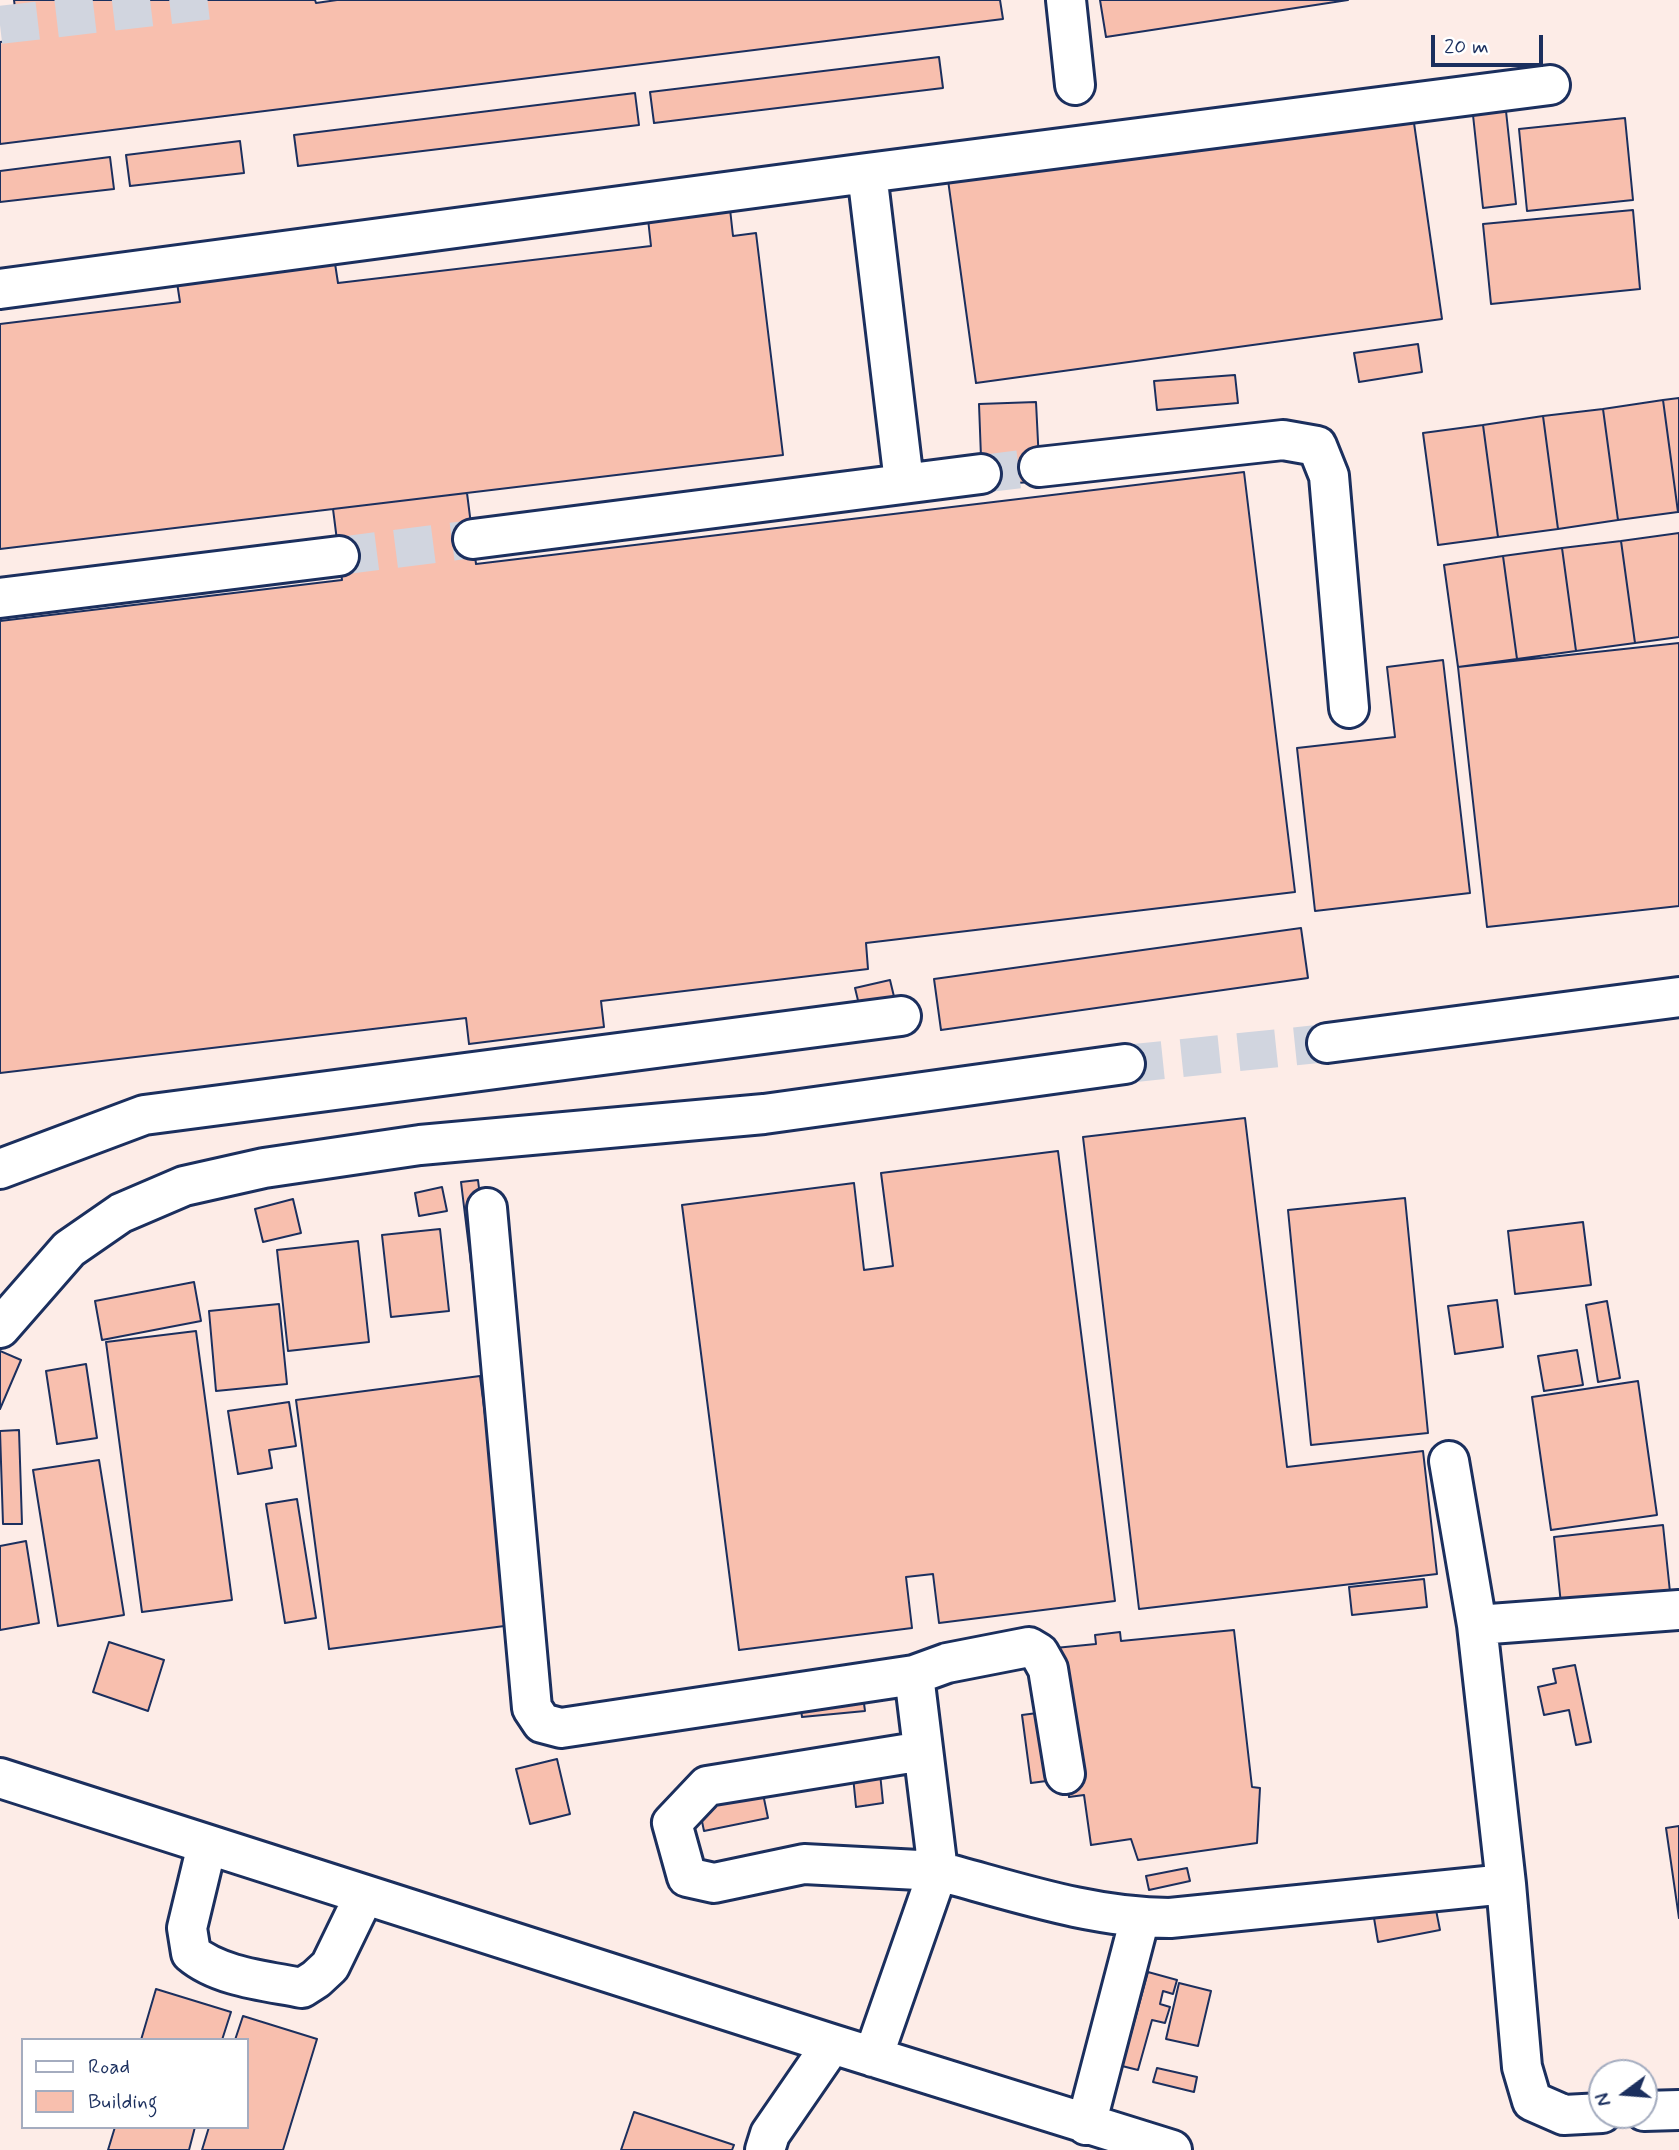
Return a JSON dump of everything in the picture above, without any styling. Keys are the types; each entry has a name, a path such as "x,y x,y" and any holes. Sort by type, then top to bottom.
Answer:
{"lane":[{"path":"1066,0 1075,85"},
{"path":"0,289 1550,85"},
{"path":"867,173 904,482"},
{"path":"1039,467 1283,440 1317,446 1329,476 1349,708"},
{"path":"473,539 981,474"},
{"path":"0,598 339,556"},
{"path":"1327,1043 1679,997"},
{"path":"0,1168 144,1115 901,1016"},
{"path":"0,1328 69,1249 121,1213 184,1186 264,1168 421,1145 764,1114 1125,1064"},
{"path":"487,1208 532,1708 542,1723 561,1728 914,1675 947,1662 1029,1647 1039,1653 1048,1669 1065,1774"},
{"path":"1449,1461 1477,1625 1506,1884 1522,2067 1532,2101 1564,2115 1588,2114"},
{"path":"1477,1625 1679,1610"},
{"path":"873,2057 938,1871 914,1675"},
{"path":"923,1751 707,1786 672,1823 687,1877 715,1883 804,1864 938,1871 1087,1910 1140,1918 1170,1918 1506,1884"},
{"path":"0,1778 832,2045 1172,2150"},
{"path":"207,1845 187,1928 191,1954 202,1963 244,1976 302,1988 330,1966 364,1896"},
{"path":"1086,2124 1140,1918"},
{"path":"765,2150 770,2134 832,2045"},
{"path":"1658,2111 1679,2110"}],"shaded area":[{"path":"0,0 1679,0 1679,2150 0,2150"}],"building":[{"path":"14,0 315,0 316,3 337,0 1000,0 1003,19 0,144 0,42 19,40"},
{"path":"1100,0 1348,0 1106,37"},
{"path":"939,57 943,88 654,123 650,92"},
{"path":"635,93 639,125 298,166 294,135"},
{"path":"1506,111 1516,204 1483,208 1473,115"},
{"path":"1413,116 1442,319 976,383 948,180"},
{"path":"1625,118 1633,200 1527,211 1519,129"},
{"path":"240,141 244,173 130,186 126,155"},
{"path":"110,157 114,189 0,202 0,171"},
{"path":"730,209 733,236 756,233 783,455 0,549 0,324 180,302 176,276 334,257 338,283 651,246 648,219"},
{"path":"1633,210 1640,289 1491,304 1483,224"},
{"path":"1418,344 1422,372 1359,382 1354,353"},
{"path":"1235,375 1238,403 1157,410 1154,381"},
{"path":"1679,398 1679,512 1678,512 1663,400"},
{"path":"1663,400 1678,512 1618,520 1603,409"},
{"path":"1036,402 1040,482 982,484 979,404"},
{"path":"1603,409 1618,520 1558,529 1543,416"},
{"path":"1543,416 1558,529 1498,537 1483,425"},
{"path":"1483,425 1498,537 1438,545 1423,433"},
{"path":"1244,472 1295,892 866,943 868,969 601,1001 604,1027 469,1044 466,1018 0,1073 0,621 342,580 333,509 467,493 476,564"},
{"path":"1679,533 1679,637 1635,643 1621,541"},
{"path":"1621,541 1635,643 1576,651 1562,548"},
{"path":"1562,548 1576,651 1517,659 1503,556"},
{"path":"1503,556 1517,659 1458,667 1444,565"},
{"path":"1679,643 1679,906 1487,927 1458,667"},
{"path":"1443,660 1470,893 1315,911 1297,748 1395,737 1387,667"},
{"path":"1301,928 1308,978 941,1030 934,979"},
{"path":"890,980 897,1009 862,1017 855,988"},
{"path":"1245,1118 1287,1467 1423,1451 1437,1574 1139,1609 1083,1137"},
{"path":"1058,1151 1115,1601 939,1623 933,1574 906,1577 912,1628 739,1650 682,1205 854,1183 864,1270 893,1266 881,1173"},
{"path":"478,1180 491,1288 474,1289 461,1182"},
{"path":"442,1187 447,1211 419,1216 415,1193"},
{"path":"1405,1198 1428,1433 1311,1445 1288,1210"},
{"path":"293,1199 301,1233 263,1242 255,1209"},
{"path":"1583,1222 1591,1285 1515,1294 1508,1231"},
{"path":"440,1229 449,1311 391,1317 382,1235"},
{"path":"358,1241 369,1342 288,1351 277,1250"},
{"path":"194,1282 201,1321 102,1340 95,1301"},
{"path":"1497,1300 1503,1347 1455,1354 1448,1306"},
{"path":"1607,1301 1620,1378 1598,1382 1586,1305"},
{"path":"279,1304 287,1384 216,1391 209,1311"},
{"path":"196,1331 232,1600 142,1612 106,1342"},
{"path":"1577,1350 1583,1385 1544,1391 1538,1356"},
{"path":"0,1351 21,1360 0,1409"},
{"path":"86,1364 97,1438 57,1444 46,1371"},
{"path":"480,1376 512,1625 329,1649 296,1400"},
{"path":"1638,1381 1657,1515 1551,1530 1532,1397"},
{"path":"289,1402 296,1446 269,1450 272,1468 238,1474 228,1411"},
{"path":"19,1430 22,1524 3,1524 0,1431"},
{"path":"99,1460 124,1615 58,1626 33,1470"},
{"path":"297,1499 316,1618 285,1623 266,1504"},
{"path":"1663,1525 1670,1592 1561,1604 1554,1537"},
{"path":"26,1541 39,1623 0,1630 0,1546"},
{"path":"1424,1579 1427,1607 1352,1615 1349,1587"},
{"path":"1234,1630 1252,1787 1260,1788 1257,1843 1138,1860 1131,1839 1091,1845 1084,1795 1069,1797 1055,1648 1096,1644 1095,1635 1120,1632 1121,1641"},
{"path":"109,1642 164,1660 148,1711 93,1692"},
{"path":"1575,1665 1591,1742 1576,1745 1569,1710 1544,1715 1538,1687 1556,1683 1553,1669"},
{"path":"863,1696 865,1711 802,1717 800,1702"},
{"path":"1045,1712 1054,1780 1031,1783 1022,1715"},
{"path":"557,1759 570,1814 530,1824 516,1769"},
{"path":"880,1773 883,1803 856,1807 853,1776"},
{"path":"762,1789 768,1818 704,1831 698,1802"},
{"path":"1679,1826 1679,1918 1666,1828"},
{"path":"1187,1868 1190,1881 1149,1890 1146,1876"},
{"path":"1435,1905 1440,1930 1378,1942 1374,1918"},
{"path":"1148,1972 1177,1980 1173,1994 1163,1991 1160,2004 1170,2007 1165,2023 1152,2020 1138,2070 1122,2066"},
{"path":"1179,1983 1211,1991 1198,2046 1166,2039"},
{"path":"156,1989 231,2012 223,2038 142,2038"},
{"path":"243,2016 317,2039 283,2150 202,2150 208,2129 248,2129 248,2038 236,2038"},
{"path":"1157,2068 1197,2077 1194,2092 1153,2082"},
{"path":"634,2112 734,2145 732,2150 621,2150"},
{"path":"114,2129 194,2129 189,2150 108,2150"}],"tunnel":[{"path":"0,25 213,0"},
{"path":"981,474 1039,467"},
{"path":"339,556 473,539"},
{"path":"1125,1064 1327,1043"}]}
